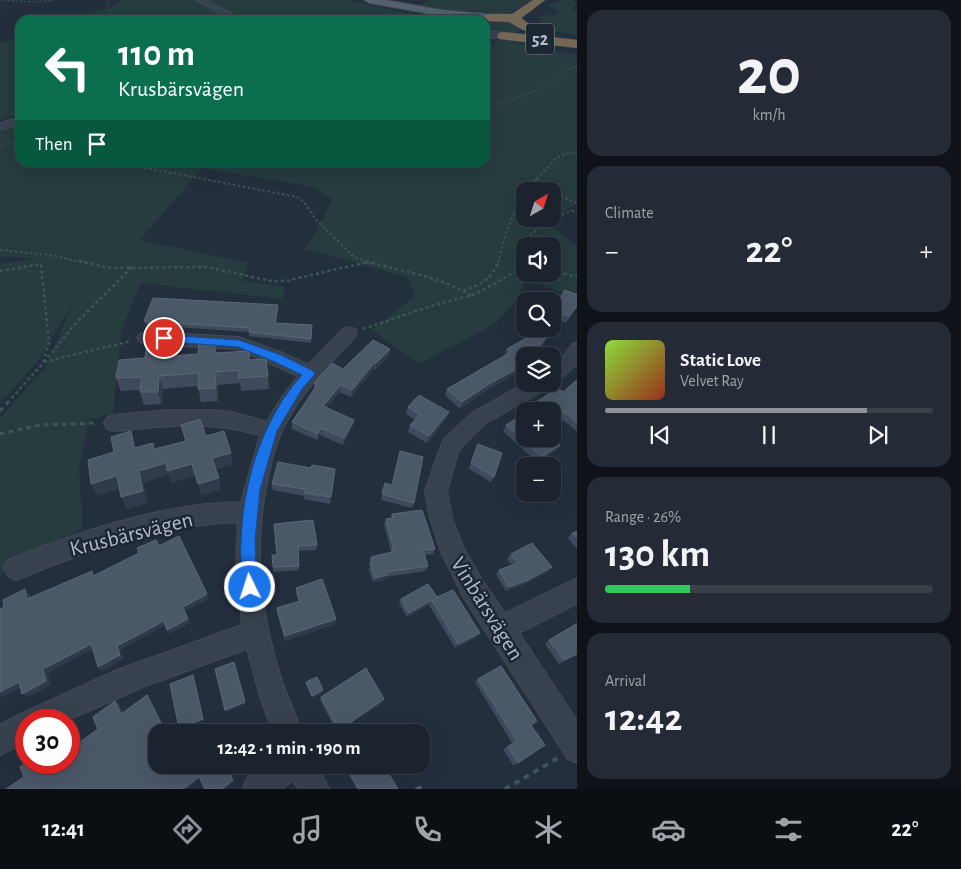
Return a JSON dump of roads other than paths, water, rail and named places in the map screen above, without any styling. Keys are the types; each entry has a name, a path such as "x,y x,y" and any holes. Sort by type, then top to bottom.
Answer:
{"highway":[{"path":"498,18 515,17 535,4"},
{"path":"528,28 526,18 535,4"},
{"name":"52","path":"490,19 498,18 518,22 540,35 577,43"},
{"name":"52","path":"493,35 521,34 528,28"},
{"name":"52","path":"493,35 577,43"}],"main road":[{"path":"360,0 441,15"},
{"name":"52","path":"369,0 442,13 464,15"},
{"name":"52","path":"490,17 498,18"}],"street":[{"path":"200,0 228,15"},
{"path":"0,127 15,122"},
{"path":"284,724 264,672 255,634 248,572 249,512 253,490 272,430 298,386 349,333"},
{"path":"146,338 239,344 277,358 309,374"},
{"path":"561,368 572,358 577,348"},
{"name":"Vinbärsvägen","path":"525,392 479,418 450,446 436,491 441,518 453,552 472,589 501,629 577,749"},
{"path":"114,423 206,418 228,420 272,430"},
{"name":"Krusbärsvägen","path":"16,568 60,550 120,532 208,514 249,512"},
{"path":"501,629 577,590"},
{"path":"63,709 138,676 209,648 255,634"},
{"path":"0,741 15,732"},
{"path":"258,789 277,774"},
{"path":"306,774 314,789"}]}
